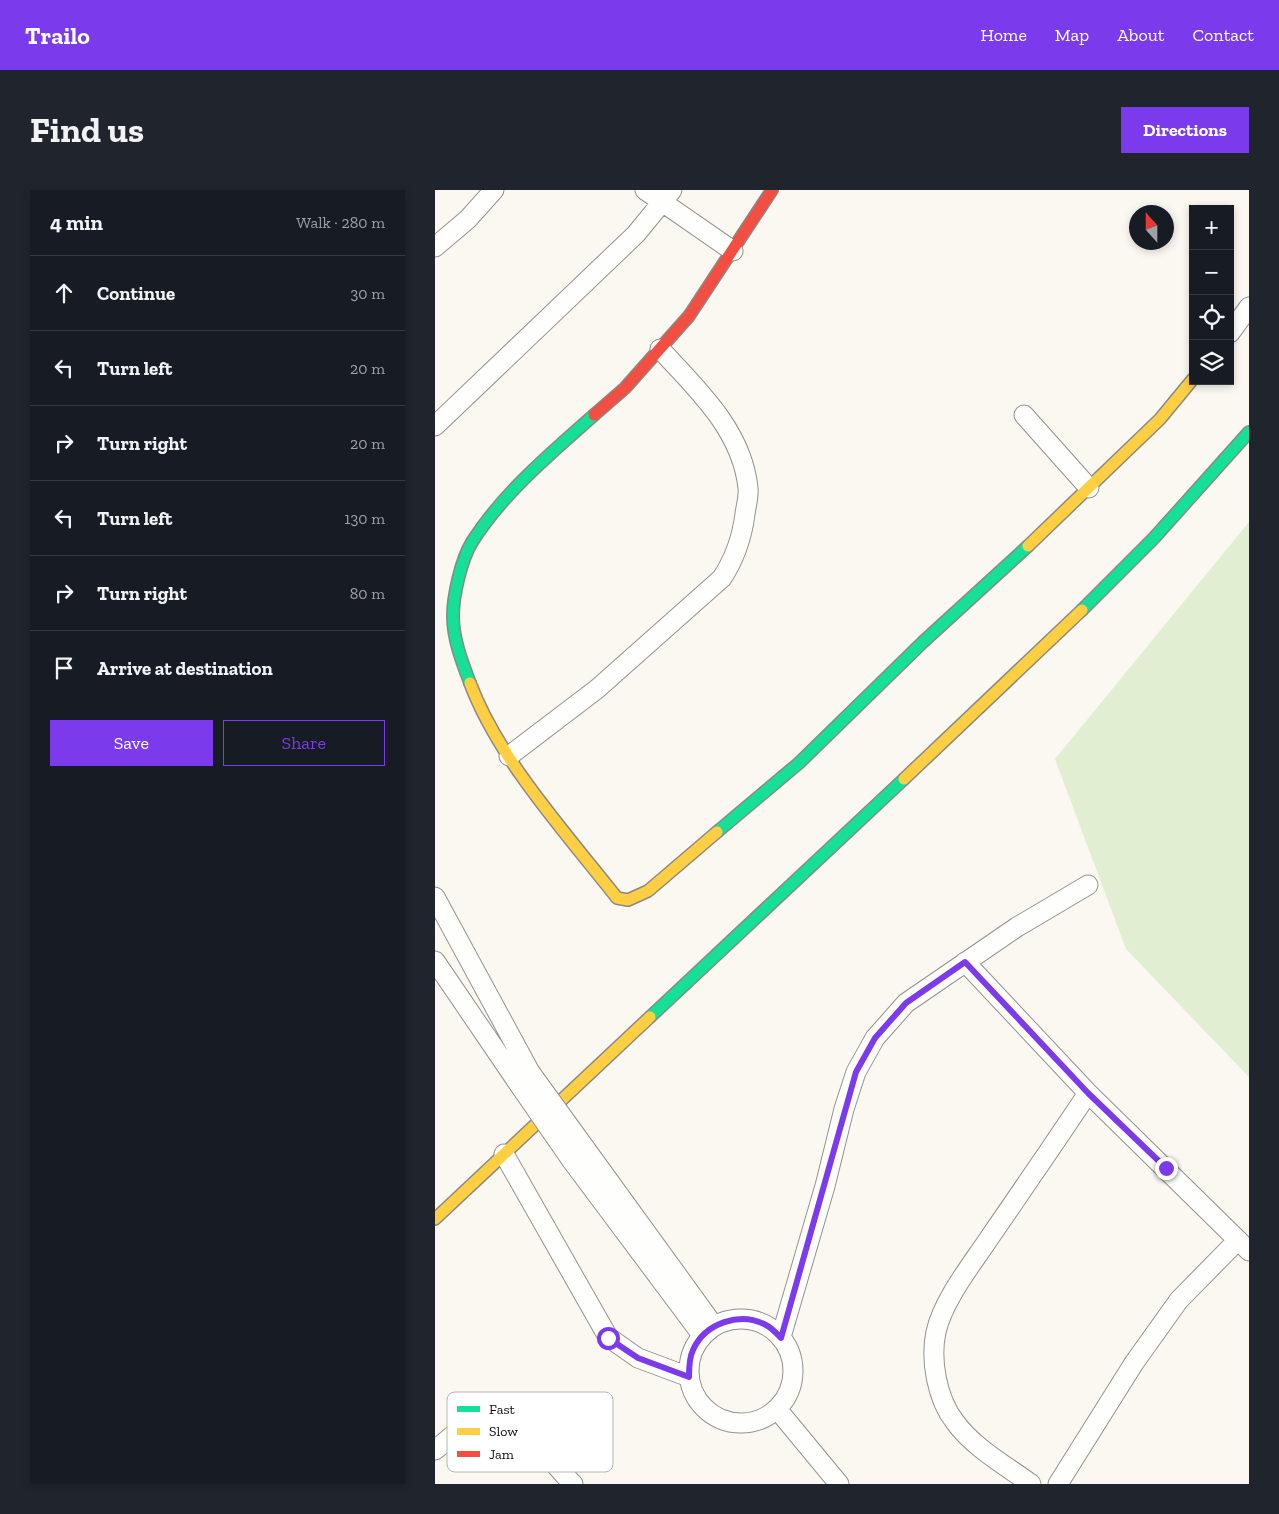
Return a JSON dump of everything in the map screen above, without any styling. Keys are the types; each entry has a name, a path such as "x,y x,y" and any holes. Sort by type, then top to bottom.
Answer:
{"street":[{"path":"435,247 468,219 494,190"},
{"path":"645,190 667,196 733,251"},
{"path":"772,190 689,316 625,388 559,446 498,507 471,544 458,581 453,617 459,655 478,705 509,756 612,894 622,900 635,898 648,891 679,867 799,762 923,642 1089,488 1160,419 1189,384"},
{"path":"435,426 636,234 667,196"},
{"path":"1234,328 1249,307"},
{"path":"509,756 597,689 722,578 734,559 743,528 749,490 744,463 732,433 703,396 660,349"},
{"path":"1024,415 1089,488"},
{"path":"435,1219 633,1030 1099,596 1220,467 1249,432"},
{"path":"781,1338 856,1072 875,1038 906,1003 1017,927 1088,885"},
{"path":"435,897 523,1076"},
{"path":"435,961 523,1076 578,1155 708,1331"},
{"path":"965,962 1088,1093 1243,1246 1179,1300 1134,1363 1058,1484"},
{"path":"1031,1484 974,1443 954,1422 942,1397 935,1364 936,1332 945,1306 1088,1093"},
{"path":"504,1154 608,1338 638,1358 689,1377"},
{"path":"748,1319 767,1325 781,1338 791,1354 793,1374 788,1393 777,1409 760,1420 741,1423 723,1420 706,1410 694,1395 689,1377 690,1358 708,1331 728,1320 748,1319"},
{"path":"777,1409 839,1484"},
{"path":"435,1450 447,1441"},
{"path":"560,1472 573,1484"}],"green space":[{"path":"1249,522 1249,1077 1126,949 1055,759"}],"traffic: fast":[{"path":"470,683 456,642 453,625 454,599 464,558 484,524 513,490 594,415"},
{"path":"1082,610 1154,538 1249,432"},
{"path":"717,832 799,763 923,642 1028,546"},
{"path":"650,1017 904,779"}],"traffic: slow":[{"path":"1028,546 1160,419 1189,384"},
{"path":"904,779 1082,610"},
{"path":"470,683 498,740 516,768 535,795 617,898 628,900 648,891 717,832"},
{"path":"435,1219 650,1017"}],"traffic: jam":[{"path":"594,415 625,388 689,316 772,190"}],"route":[{"path":"608,1338 638,1358 689,1377 690,1358 693,1348 702,1336 714,1326 728,1320 748,1319 767,1325 781,1338 825,1186 844,1109 856,1072 875,1038 906,1003 965,962 1088,1093 1166,1168"}]}
